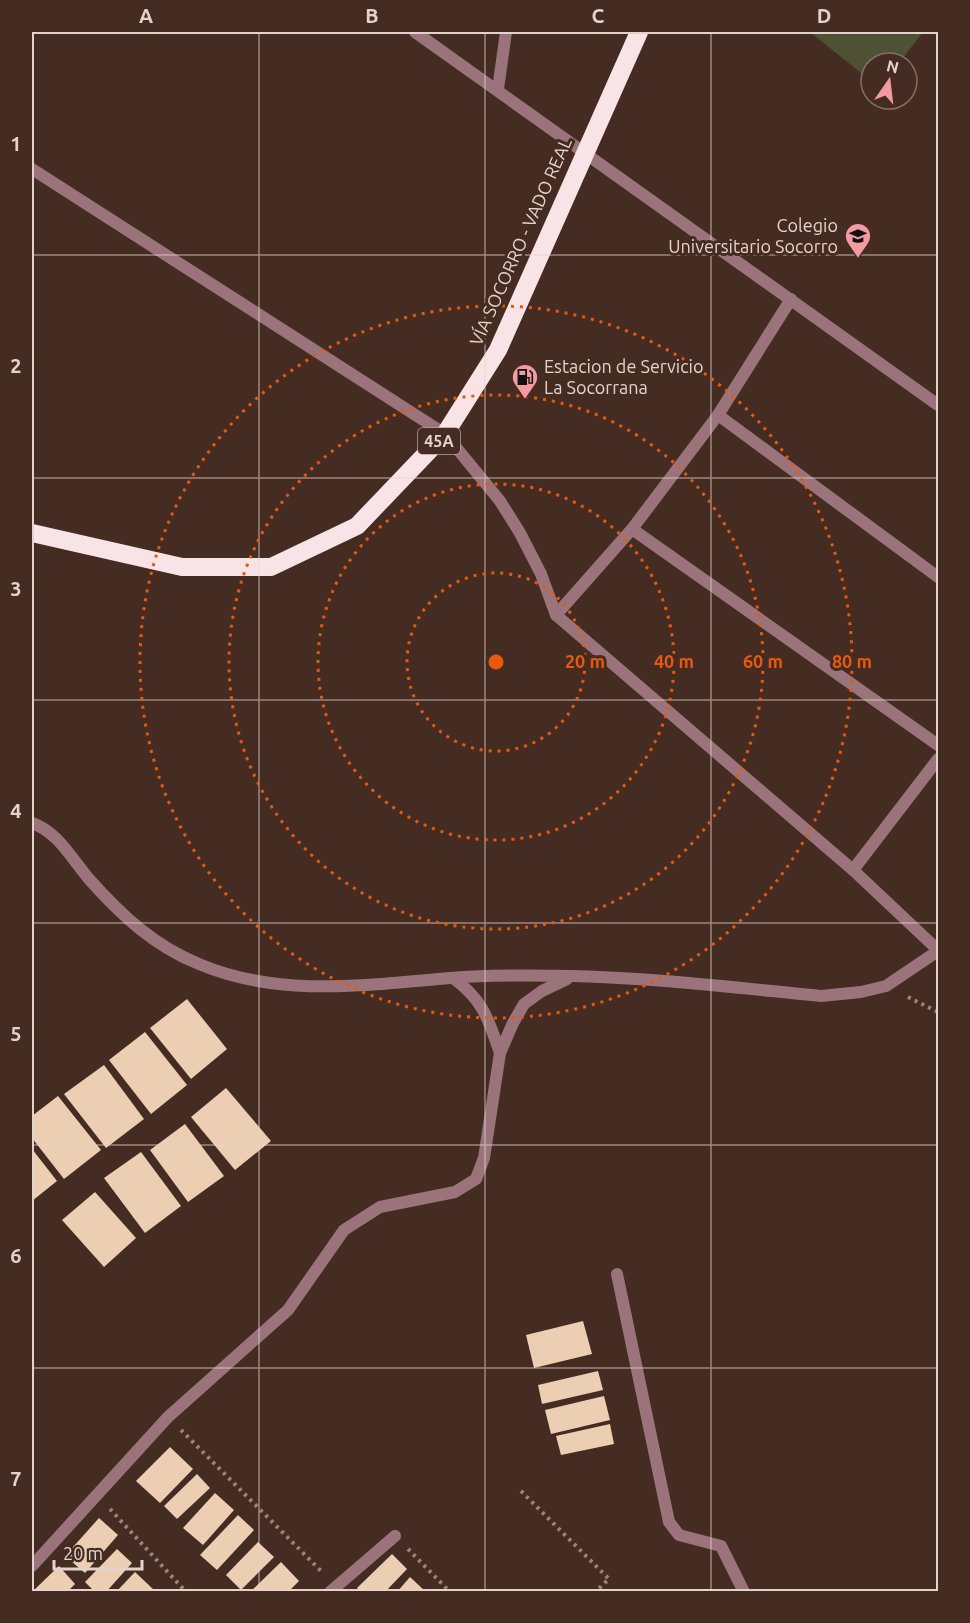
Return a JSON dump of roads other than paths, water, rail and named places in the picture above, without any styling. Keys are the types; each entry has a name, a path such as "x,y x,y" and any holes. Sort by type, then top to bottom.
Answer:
{"highway":[{"name":"VÍA SOCORRO - VADO REAL","path":"32,533 182,567 271,567 357,526 445,434 498,350 584,151 639,32"}],"street":[{"path":"415,32 939,405"},
{"path":"498,89 506,32"},
{"path":"32,169 445,434 500,501 541,574 556,615 853,870 939,951 886,986 861,992 821,996 572,976 453,978 348,988 283,984 236,976 198,964 148,938 125,918 95,885 59,840 32,823"},
{"path":"556,615 632,529 718,415 791,299"},
{"path":"718,415 939,577"},
{"path":"632,529 939,745"},
{"path":"853,870 939,759"},
{"path":"32,1566 168,1417 288,1310 344,1230 380,1207 455,1192 476,1179 484,1158 500,1053 524,1004 542,991 572,976"},
{"path":"453,978 471,991 485,1010 500,1053"},
{"path":"617,1274 669,1522 673,1531 688,1539 721,1546 744,1592"},
{"path":"333,1589 395,1536"}],"place":[{"name":"Colegio Universitario Socorro","path":"858,259"},
{"name":"Estacion de Servicio La Socorrana","path":"525,400"}]}
